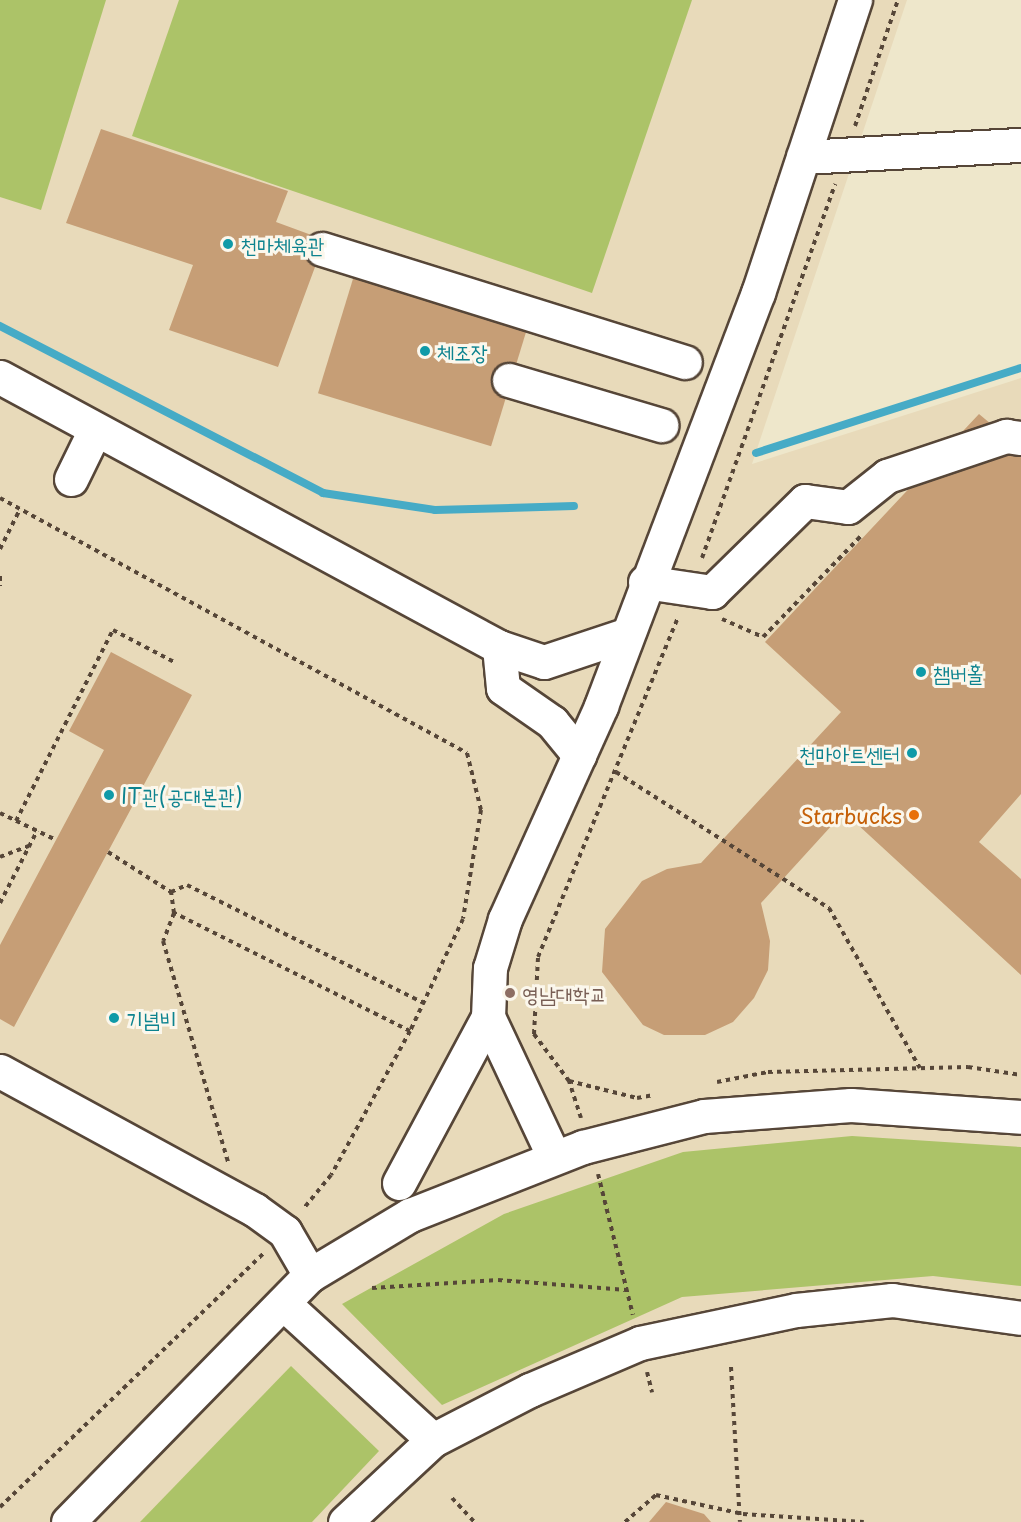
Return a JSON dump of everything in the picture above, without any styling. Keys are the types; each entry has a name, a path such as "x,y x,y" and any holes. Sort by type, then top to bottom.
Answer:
{"street":[{"path":"554,1157 488,1017 485,994 505,919 579,755 758,293 855,0"},
{"path":"803,157 1021,145"},
{"path":"322,249 685,362"},
{"path":"0,377 499,647 544,662 625,635"},
{"path":"509,380 661,425"},
{"path":"71,478 95,430"},
{"path":"645,582 712,592 805,501 848,507 887,477 1006,436 1021,438"},
{"path":"499,647 503,687 552,722 579,755"},
{"path":"399,1183 488,1017"},
{"path":"0,1071 202,1179 285,1232 310,1275"},
{"path":"68,1522 310,1275 410,1215 554,1157 590,1145 704,1116 764,1109 851,1105 1021,1118"},
{"path":"345,1522 433,1440 530,1390 640,1343 796,1310 892,1300 1021,1318"},
{"path":"283,1303 433,1440"}],"path":[{"path":"652,1392 590,1145 569,1081 534,1034 538,957 616,772 731,485 898,0"},
{"path":"0,498 468,753 481,810 463,919 410,1031 331,1175 285,1232 0,1507"},
{"path":"0,549 20,509"},
{"path":"0,576 0,586"},
{"path":"16,821 113,630 174,662"},
{"path":"616,772 829,908 920,1068"},
{"path":"0,813 56,840"},
{"path":"0,903 37,831"},
{"path":"0,857 30,846"},
{"path":"108,852 171,892 174,913 163,941 232,1174"},
{"path":"171,892 188,885 424,1003"},
{"path":"174,913 410,1031"},
{"path":"372,1288 498,1280 627,1290"},
{"path":"731,1367 743,1514 740,1522"},
{"path":"626,1522 656,1495 743,1514 864,1522"},
{"path":"452,1498 474,1522"}],"shaded area":[{"name":"영남대학교","path":"0,0 907,0 752,464 1021,378 1021,1522 0,1522"}],"green space":[{"path":"0,0 106,0 41,210 0,197"},
{"path":"179,0 692,0 592,293 132,136"},
{"path":"852,1136 1021,1147 1021,1286 933,1276 682,1297 442,1405 342,1304 504,1214 683,1152"},
{"path":"291,1366 379,1451 312,1522 140,1522"}],"building":[{"name":"천마체육관","path":"101,129 288,191 276,222 325,240 278,367 169,330 193,265 66,223"},
{"name":"체조장","path":"356,269 529,322 491,446 318,393"},
{"name":"천마아트센터","path":"979,414 1021,449 1021,794 979,842 1021,879 1021,975 844,812 761,903 770,941 768,970 754,998 733,1022 705,1035 664,1035 643,1025 602,972 605,929 642,881 667,869 701,863 841,712 765,642"},
{"name":"IT관(공대본관)","path":"111,652 192,695 14,1027 0,1019 0,945 104,750 69,731"},
{"path":"666,1502 704,1514 711,1522 649,1522"}],"waterway":[{"path":"0,326 323,493 435,510 574,506"},
{"path":"756,453 1021,368"}],"place":[{"name":"천마체육관","path":"228,244"},
{"name":"체조장","path":"425,351"},
{"name":"챔버홀","path":"921,672"},
{"name":"천마아트센터","path":"912,753"},
{"name":"IT관(공대본관)","path":"109,795"},
{"name":"Starbucks","path":"914,815"},
{"name":"영남대학교","path":"510,993"},
{"name":"기념비","path":"114,1018"}]}
